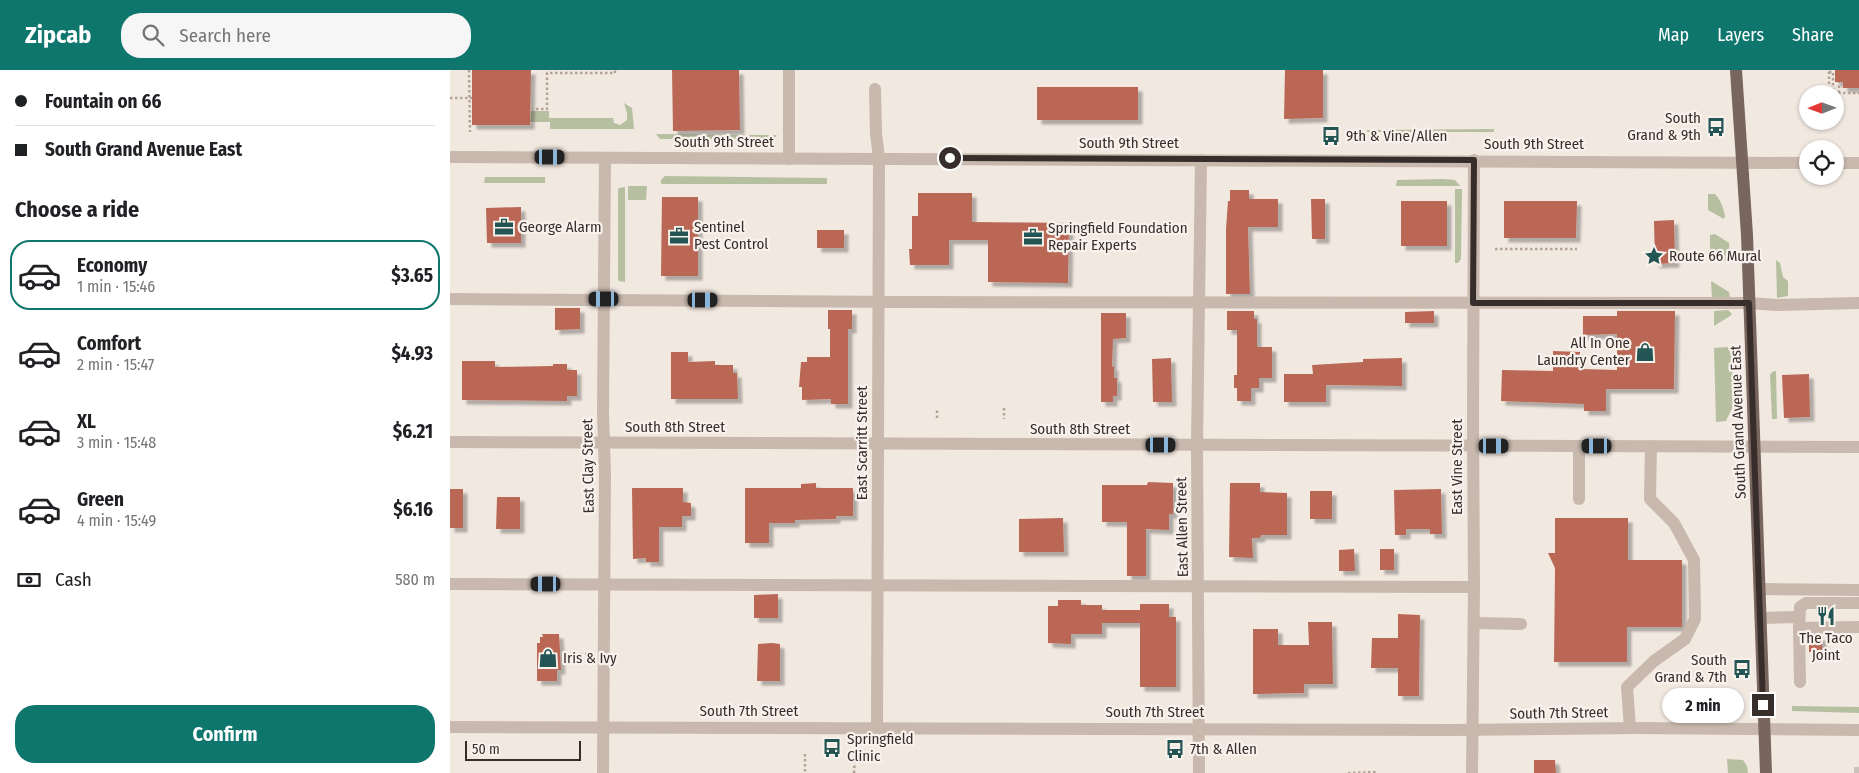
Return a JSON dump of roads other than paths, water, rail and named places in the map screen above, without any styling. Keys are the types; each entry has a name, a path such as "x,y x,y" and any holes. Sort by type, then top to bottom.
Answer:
{"main road":[{"name":"South Grand Avenue East","path":"1736,70 1749,303 1766,773"}],"street":[{"path":"789,70 789,158"},
{"name":"East Scarritt Street","path":"875,89 878,158 879,444 877,728"},
{"name":"South 9th Street","path":"450,157 1799,163"},
{"name":"East Clay Street","path":"603,773 606,158"},
{"name":"East Allen Street","path":"1199,773 1197,445 1200,160"},
{"name":"East Vine Street","path":"1472,773 1474,623 1474,160"},
{"path":"1844,163 1859,163"},
{"path":"450,299 1749,303 1776,305 1859,303"},
{"name":"South 8th Street","path":"450,442 1859,447"},
{"path":"1579,446 1579,499"},
{"path":"1630,728 1627,687 1654,662 1685,639 1695,619 1694,560 1674,524 1650,499 1650,446"},
{"path":"450,584 1474,587"},
{"path":"1760,589 1859,590"},
{"path":"1800,682 1800,608 1806,603 1859,603"},
{"path":"1761,618 1799,623 1859,627"},
{"path":"1474,623 1521,624"},
{"name":"South 7th Street","path":"450,727 1473,730 1630,728 1859,730"}],"tunnel":[{"path":"1854,773 1859,773"}],"place":[{"name":"South Grand & 9th","path":"1716,127"},
{"name":"9th & Vine/Allen","path":"1331,136"},
{"name":"George Alarm","path":"504,227"},
{"name":"Sentinel Pest Control","path":"679,236"},
{"name":"Springfield Foundation Repair Experts","path":"1033,237"},
{"name":"Route 66 Mural","path":"1654,256"},
{"name":"All In One Laundry Center","path":"1645,352"},
{"name":"The Taco Joint","path":"1826,616"},
{"name":"Iris & Ivy","path":"548,658"},
{"name":"South Grand & 7th","path":"1742,669"},
{"name":"Springfield Clinic","path":"832,748"},
{"name":"7th & Allen","path":"1175,749"}]}
